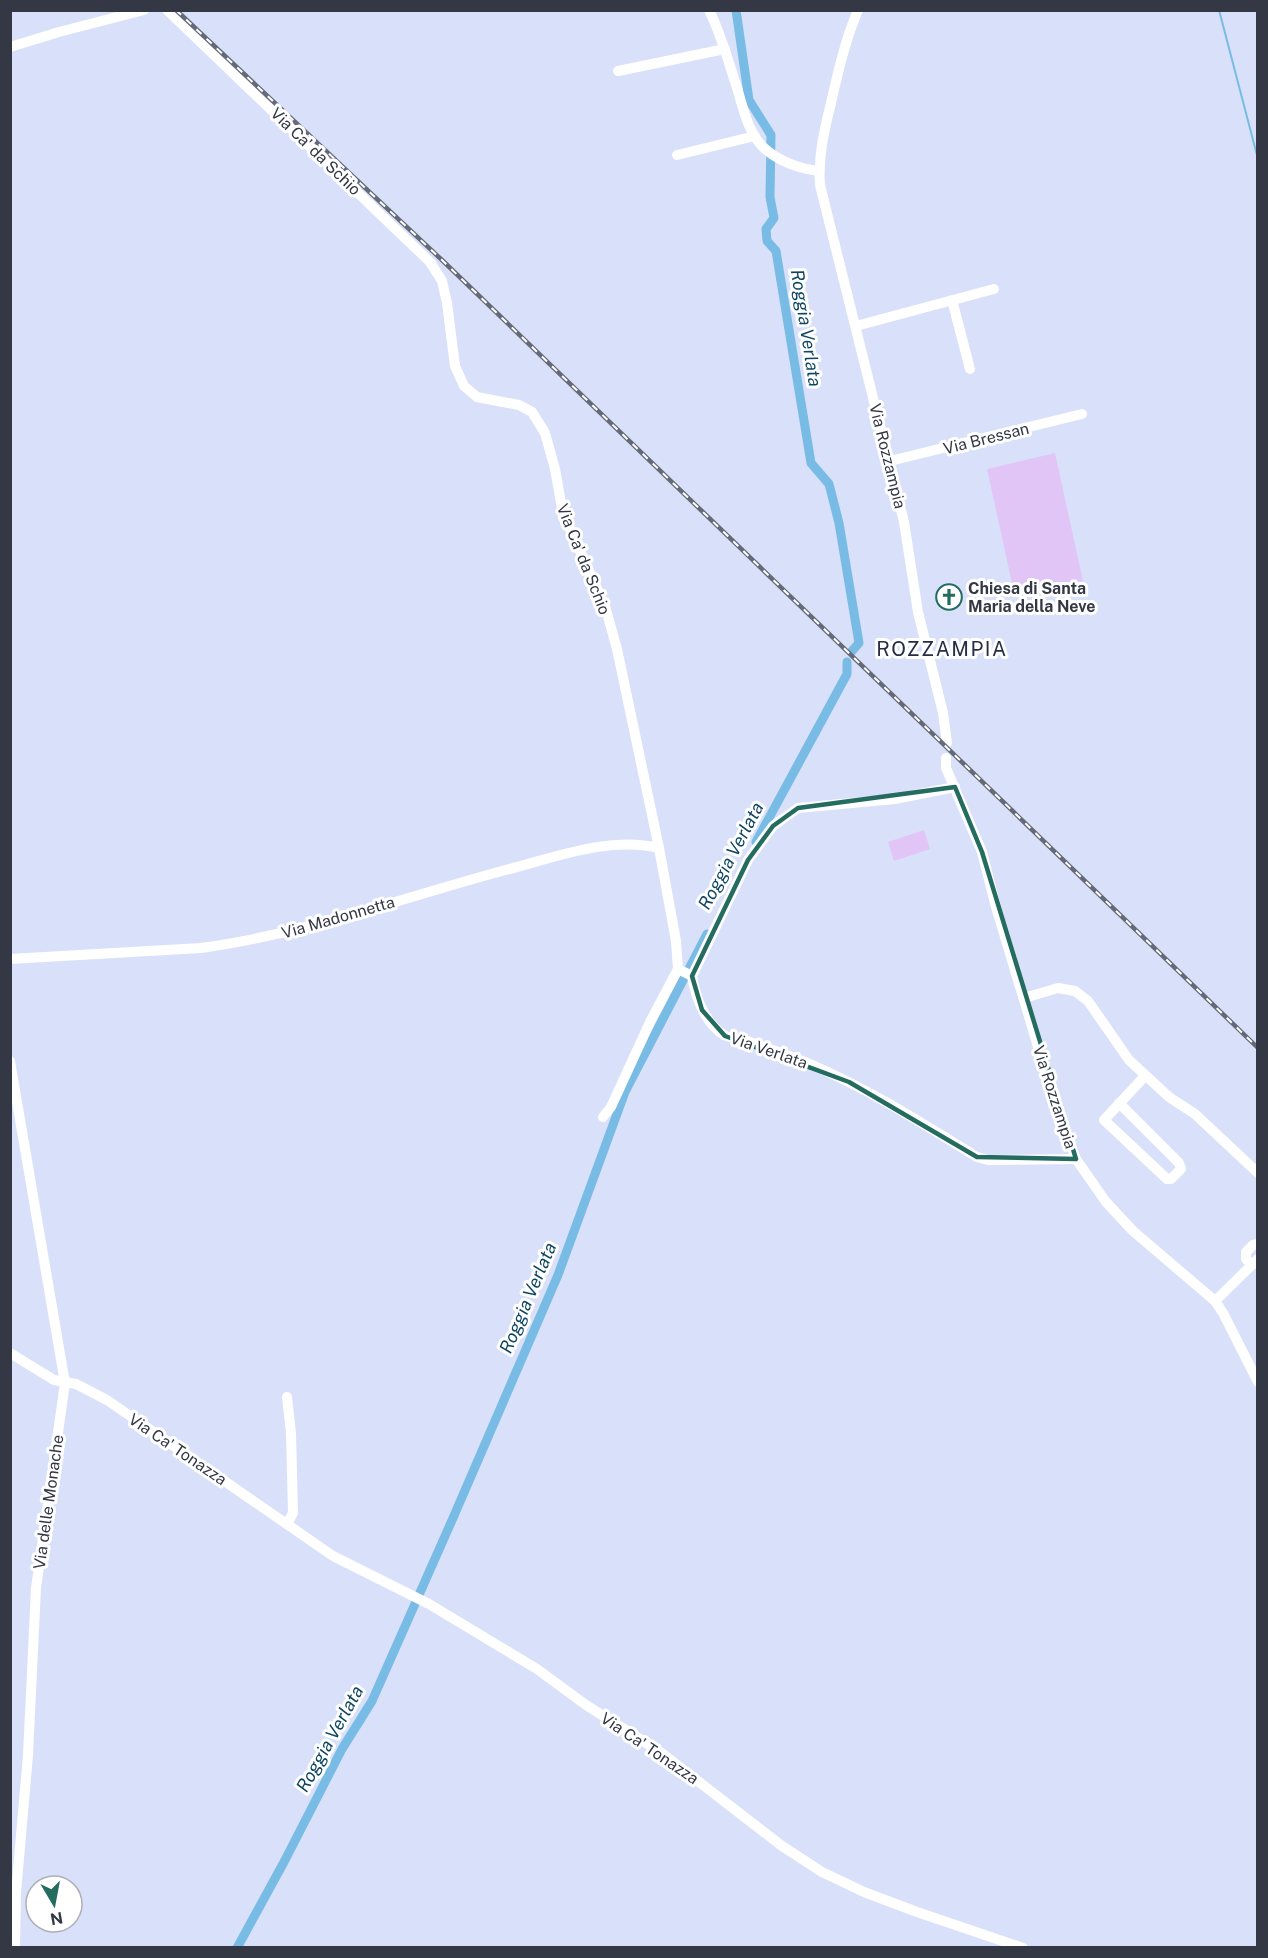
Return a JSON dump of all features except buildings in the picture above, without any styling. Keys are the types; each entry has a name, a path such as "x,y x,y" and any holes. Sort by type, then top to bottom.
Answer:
{"street":[{"path":"10,47 144,10"},
{"name":"Via Ca' da Schio","path":"168,10 430,262 442,281 455,366 464,386 477,397 519,405 532,412 545,434 555,469 563,514 605,606 624,680 676,941 685,973"},
{"path":"709,10 755,135 770,151 803,169 819,171"},
{"name":"Via Rozzampia","path":"858,10 839,66 822,142 819,171 826,216 856,326 904,522 918,612 943,713 947,743"},
{"path":"618,71 725,49"},
{"path":"677,154 755,135"},
{"path":"856,326 994,290"},
{"path":"952,300 970,369"},
{"name":"Via Bressan","path":"890,461 1082,414"},
{"name":"Via Rozzampia","path":"946,758 946,768 982,852 988,881 1055,1103 1076,1159 1106,1202 1133,1231 1215,1301 1257,1382"},
{"path":"603,1117 611,1107 650,1022 685,973 748,860 773,826 798,808 895,799 955,788"},
{"name":"Via Madonnetta","path":"10,958 227,945 296,930 438,888 598,846 639,843 659,848"},
{"name":"Via Verlata","path":"685,973 702,1010 725,1036 748,1041 810,1064 849,1082 978,1157 988,1160 1076,1159"},
{"path":"1024,998 1058,988 1075,991 1088,1000 1129,1060 1169,1097 1195,1114 1257,1173"},
{"name":"Via delle Monache","path":"10,1061 65,1383 36,1588 28,1755 16,1893 15,1947"},
{"path":"1119,1103 1179,1163 1181,1168 1171,1179 1167,1179 1104,1120 1119,1103 1145,1076"},
{"path":"1215,1301 1255,1262 1246,1259 1246,1252 1257,1244"},
{"name":"Via Ca' Tonazza","path":"10,1353 54,1380 76,1384 107,1400 333,1556 417,1599 509,1651 586,1705 659,1751 782,1846 822,1872 893,1903 957,1927 1023,1947"},
{"path":"287,1397 291,1432 293,1513 287,1524"}],"highlighted area":[{"path":"955,787 982,852 1076,1159 977,1157 849,1082 725,1036 702,1010 692,976 748,860 773,826 798,808"}],"shaded area":[{"path":"1055,453 1083,581 1015,597 987,469"},
{"path":"924,830 930,849 894,861 888,842"}],"waterway":[{"name":"Roggia Verlata","path":"736,10 749,100 771,135 770,197 774,218 766,229 767,241 776,251 811,463 829,484 839,523 859,643 852,651"},
{"path":"1219,10 1258,159"},
{"name":"Roggia Verlata","path":"756,842 847,674 847,662"},
{"name":"Roggia Verlata","path":"237,1948 342,1749 372,1701 558,1275 625,1092 707,934"}],"railway":[{"path":"176,10 443,261 1258,1048"}],"place":[{"name":"Chiesa di Santa Maria della Neve","path":"949,597"}],"district":[{"name":"ROZZAMPIA","path":"942,649"}]}
